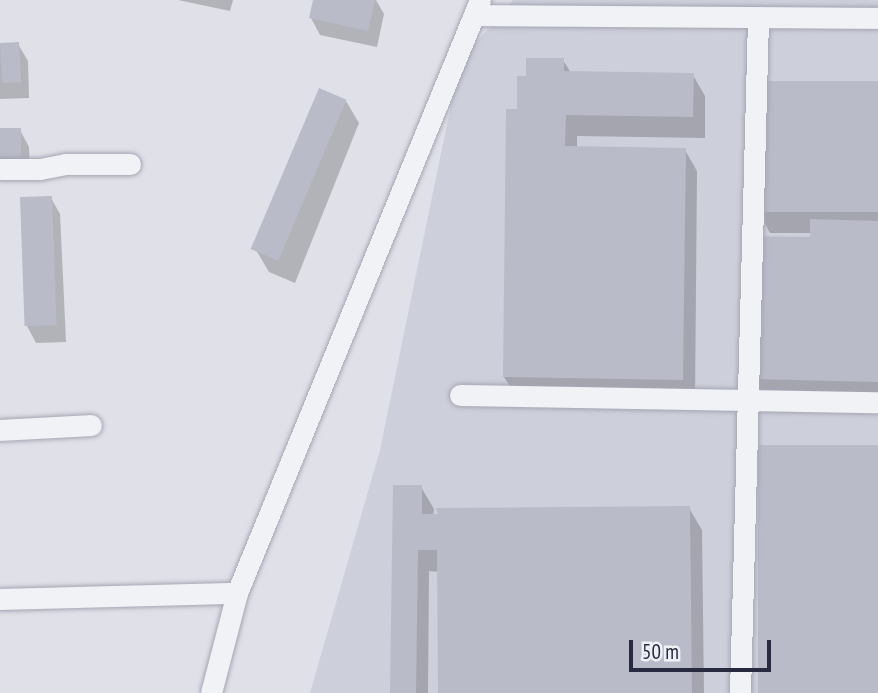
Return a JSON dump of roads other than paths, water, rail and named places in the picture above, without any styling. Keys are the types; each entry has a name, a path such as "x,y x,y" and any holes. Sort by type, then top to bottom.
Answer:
{"street":[{"path":"211,693 237,593 477,8 758,18 878,18"},
{"path":"740,693 758,18"},
{"path":"0,169 40,169 65,164 130,164"},
{"path":"460,395 878,402"},
{"path":"0,430 91,425"},
{"path":"0,599 237,593"}]}
